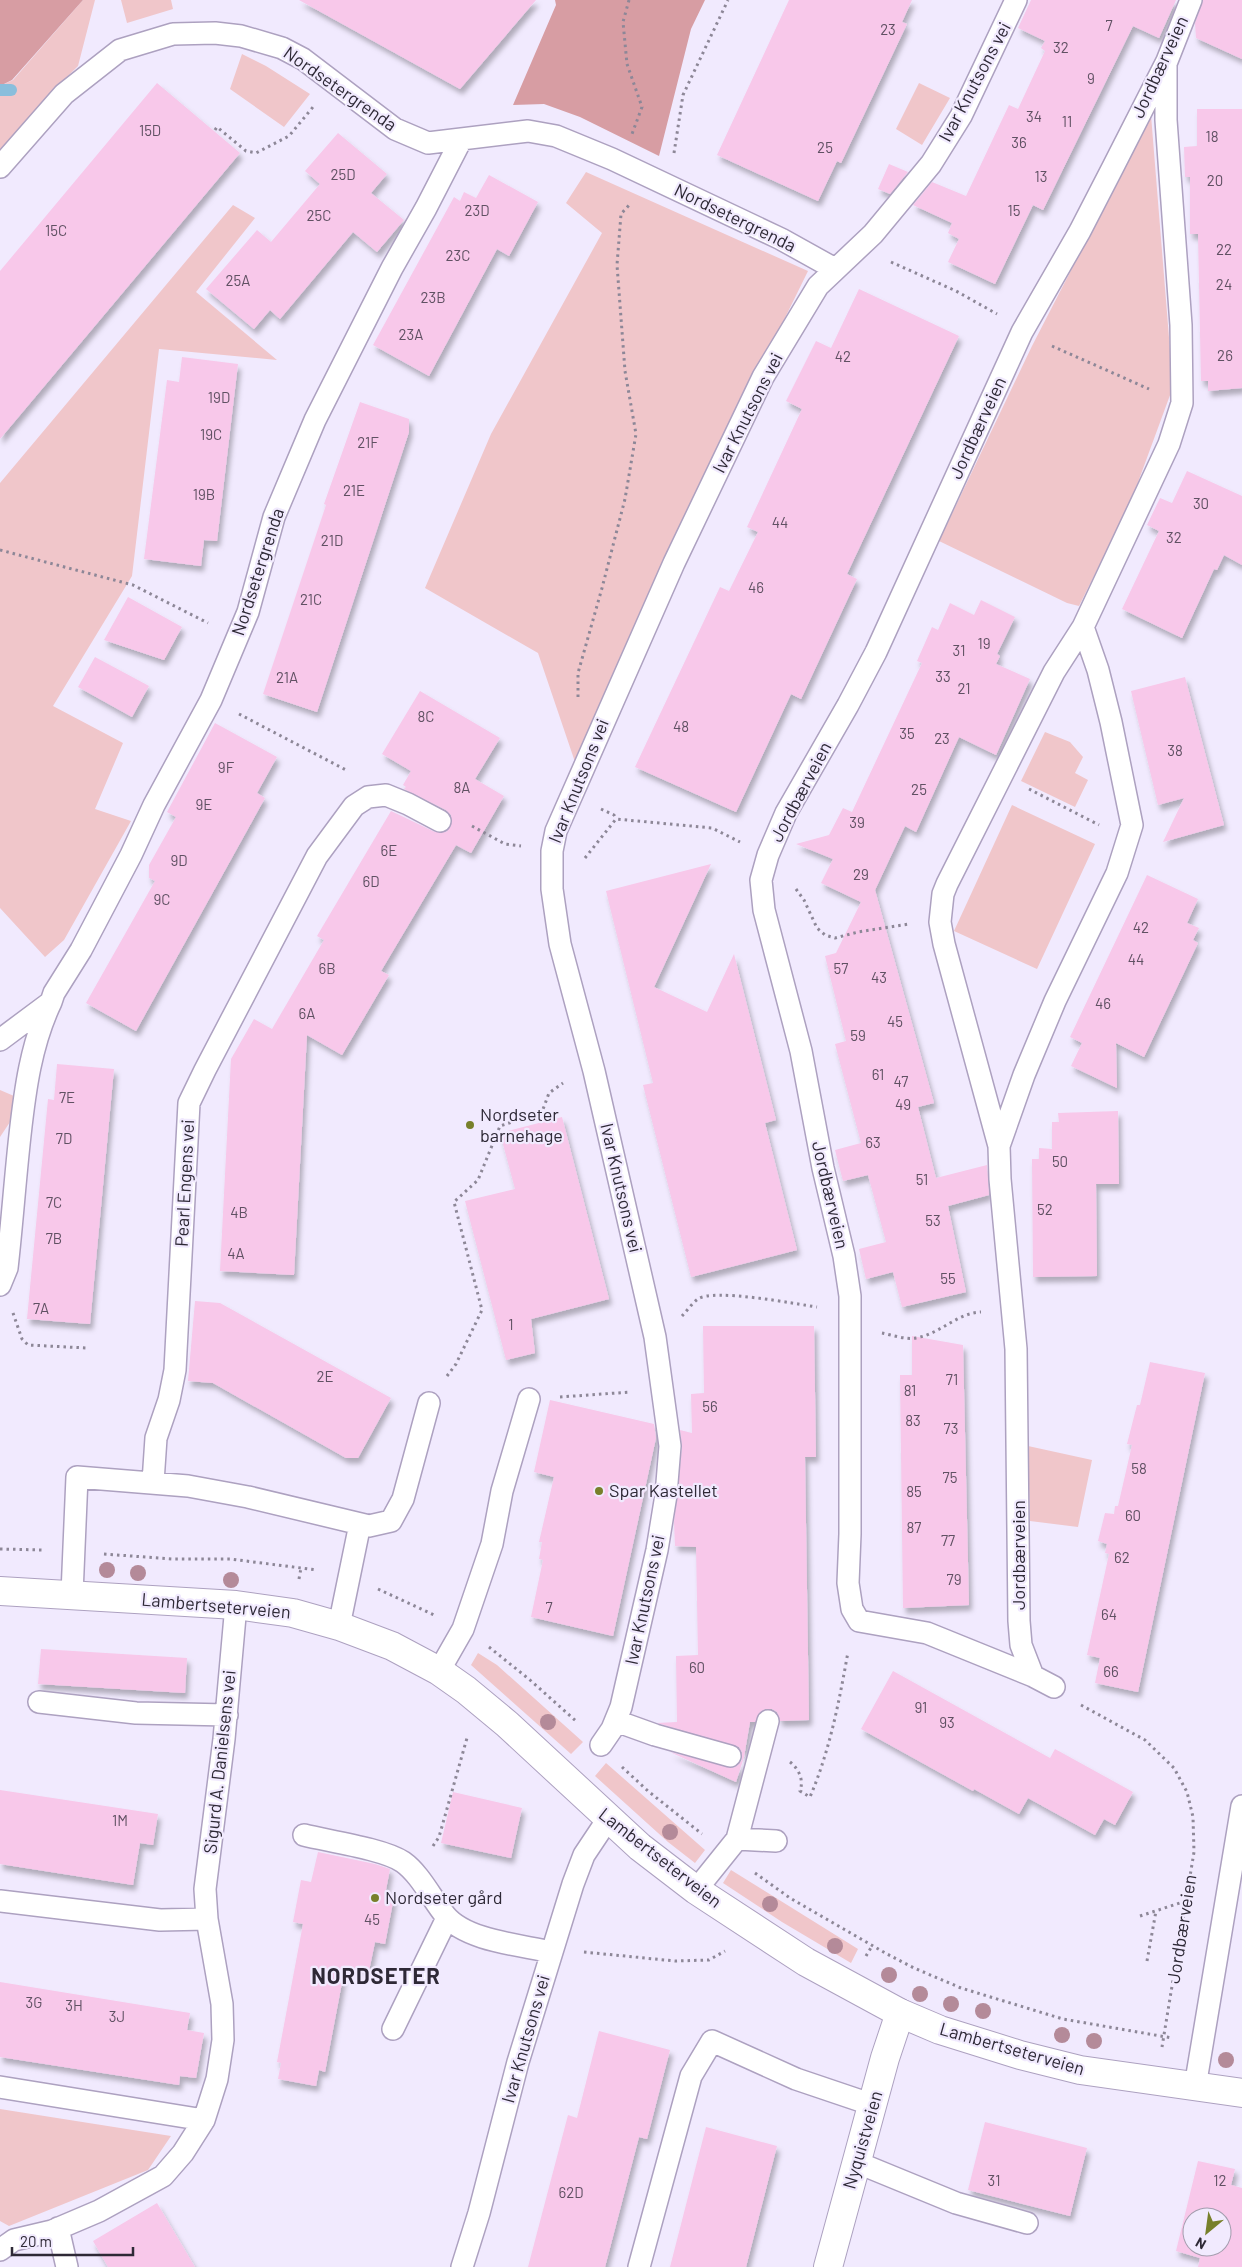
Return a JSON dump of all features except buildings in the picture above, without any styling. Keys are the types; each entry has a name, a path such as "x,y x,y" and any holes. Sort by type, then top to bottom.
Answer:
{"main road":[{"name":"Lambertseterveien","path":"0,1590 236,1605 293,1613 339,1626 392,1646 439,1671 507,1724 608,1819 696,1890 806,1962 900,2013 940,2030 1020,2055 1080,2070 1242,2093"},
{"name":"Nyquistveien","path":"828,2267 885,2058 900,2013"}],"lane":[{"name":"Ivar Knutsons vei","path":"601,1745 616,1721 657,1550 666,1495 670,1446 655,1337 594,1071 560,944 552,888 552,851 556,831 674,563 763,378 818,286 863,245 930,164 956,124 1016,0"},
{"name":"Jordbærveien","path":"859,1621 852,1609 848,1583 851,1320 844,1256 823,1168 801,1052 764,910 761,880 786,813 876,652 1023,330 1080,231 1166,61 1191,0"},
{"name":"Nordsetergrenda","path":"0,167 64,94 120,50 172,34 199,33 241,36 262,41 303,59 395,129 428,143 528,131 556,136 612,159 781,238 835,269"},
{"path":"999,1146 988,1112 940,922 943,894 1054,672 1083,627 1169,444 1182,404 1181,325 1166,120 1166,61"},
{"name":"Nordsetergrenda","path":"1,1285 7,1268 25,1091 38,1035 54,993 89,935 154,805 211,700 248,612 274,517 315,420 392,268 461,140"},
{"name":"Jordbærveien","path":"1033,1676 1021,1645 1019,1621 1019,1459 1016,1409 1016,1349 1000,1180 999,1146 1024,1075 1055,1000 1117,873 1129,840 1132,825 1111,722 1098,670 1083,627"},
{"path":"368,796 386,795 440,821"},
{"name":"Pearl Engens vei","path":"153,1482 156,1438 169,1400 175,1370 190,1102 318,856 354,806 368,796"},
{"name":"Nordsetergrenda","path":"0,1040 51,1002"},
{"path":"439,1671 463,1629 492,1544 502,1491 529,1399"},
{"path":"72,1594 77,1477 188,1486 248,1497 369,1526 391,1521 403,1499 429,1403"},
{"path":"339,1626 360,1524"},
{"name":"Sigurd A. Danielsens vei","path":"0,2250 14,2240 58,2228 99,2211 163,2176 183,2153 204,2120 217,2079 223,2040 222,2004 207,1919 205,1889 227,1715 236,1605"},
{"path":"859,1621 927,1633 1033,1676 1054,1687"},
{"path":"39,1702 136,1713 227,1715"},
{"path":"616,1721 655,1735 730,1756"},
{"path":"696,1890 731,1845 768,1721"},
{"path":"1195,2087 1201,2042 1242,1806"},
{"name":"Ivar Knutsons vei","path":"462,2267 479,2213 518,2062 552,1952 584,1855 608,1819"},
{"path":"304,1835 390,1855 404,1862 416,1875 447,1918 464,1930 479,1936 552,1952"},
{"path":"731,1845 776,1841"},
{"path":"0,1902 160,1920 207,1919"},
{"path":"394,2029 447,1918"},
{"path":"639,2267 673,2135 691,2076 712,2041 796,2079 873,2105"},
{"path":"0,2087 204,2120"},
{"path":"856,2162 956,2202 1028,2222"},
{"path":"58,2228 68,2267"}],"path":[{"path":"612,159 636,129 642,107 627,64 623,22 629,0"},
{"path":"578,700 578,673 622,508 636,434 625,370 617,265 622,214 644,186 670,174 683,95 728,0"},
{"path":"215,130 217,127 246,151 256,153 289,136 335,82"},
{"path":"863,245 900,267 978,302 1023,330 1182,404"},
{"path":"0,550 133,585 177,606 237,639"},
{"path":"211,700 355,774 368,796"},
{"path":"1003,776 1103,827"},
{"path":"440,821 449,813 505,844 552,851"},
{"path":"552,888 566,882 615,817 712,828 766,864 779,878 795,889 804,900 817,928 825,935 835,938 858,932 926,921 940,922"},
{"path":"429,1403 456,1364 482,1310 454,1202 478,1180 500,1126 542,1112 549,1093 578,1075 594,1071"},
{"path":"1,1285 22,1339 28,1345 87,1348"},
{"path":"655,1337 666,1334 699,1298 712,1295 781,1301 915,1338 932,1333 970,1312 1013,1309"},
{"path":"529,1399 662,1391"},
{"path":"0,1549 73,1552"},
{"path":"810,1797 818,1778 837,1717 851,1633 859,1621"},
{"name":"Jordbærveien","path":"1054,1687 1065,1696 1144,1740 1174,1768 1181,1779 1193,1817 1194,1852 1157,2082"},
{"path":"416,1875 439,1836 469,1730"},
{"path":"731,1845 790,1898 914,1968 961,1988 1063,2019 1201,2042"},
{"path":"1140,1916 1186,1901"},
{"path":"1147,1961 1156,1911"},
{"path":"552,1952 594,1953 684,1961 709,1960 730,1949"}],"shaded area":[{"path":"0,0 83,0 12,80 0,86"},
{"path":"83,0 95,0 78,66 43,101 0,150 0,86 13,80"},
{"path":"121,0 171,0 173,9 127,23"},
{"path":"555,0 705,0 691,29 659,156 580,117 544,104 513,105 556,5"},
{"path":"242,54 266,66 310,94 284,127 230,89"},
{"path":"919,83 950,98 922,145 896,129"},
{"path":"1151,115 1173,387 1130,504 1079,606 1067,603 939,541 1032,346"},
{"path":"586,172 808,271 642,609 575,762 538,653 425,588 491,434 602,233 566,203"},
{"path":"233,205 255,218 196,292 277,360 159,349 132,576 53,706 123,743 95,809 131,821 64,940 45,957 0,908 0,483"},
{"path":"1045,732 1070,742 1083,757 1075,773 1088,780 1075,807 1021,781"},
{"path":"1012,805 1095,844 1037,969 954,931"},
{"path":"0,1090 14,1096 12,1119 0,1137"},
{"path":"1028,1446 1092,1460 1078,1527 1030,1521"},
{"path":"478,1653 497,1665 583,1742 571,1754 471,1665"},
{"path":"606,1763 705,1850 695,1863 668,1842 595,1776"},
{"path":"731,1870 858,1949 851,1963 782,1922 723,1883"},
{"path":"0,2109 171,2136 148,2170 9,2226 0,2221"}],"waterway":[{"path":"0,90 11,90"}],"place":[{"name":"Nordseter barnehage","path":"470,1125"},
{"name":"Spar Kastellet","path":"599,1491"},
{"name":"Nordseter gård","path":"375,1898"}],"district":[{"name":"NORDSETER","path":"376,1976"}]}
